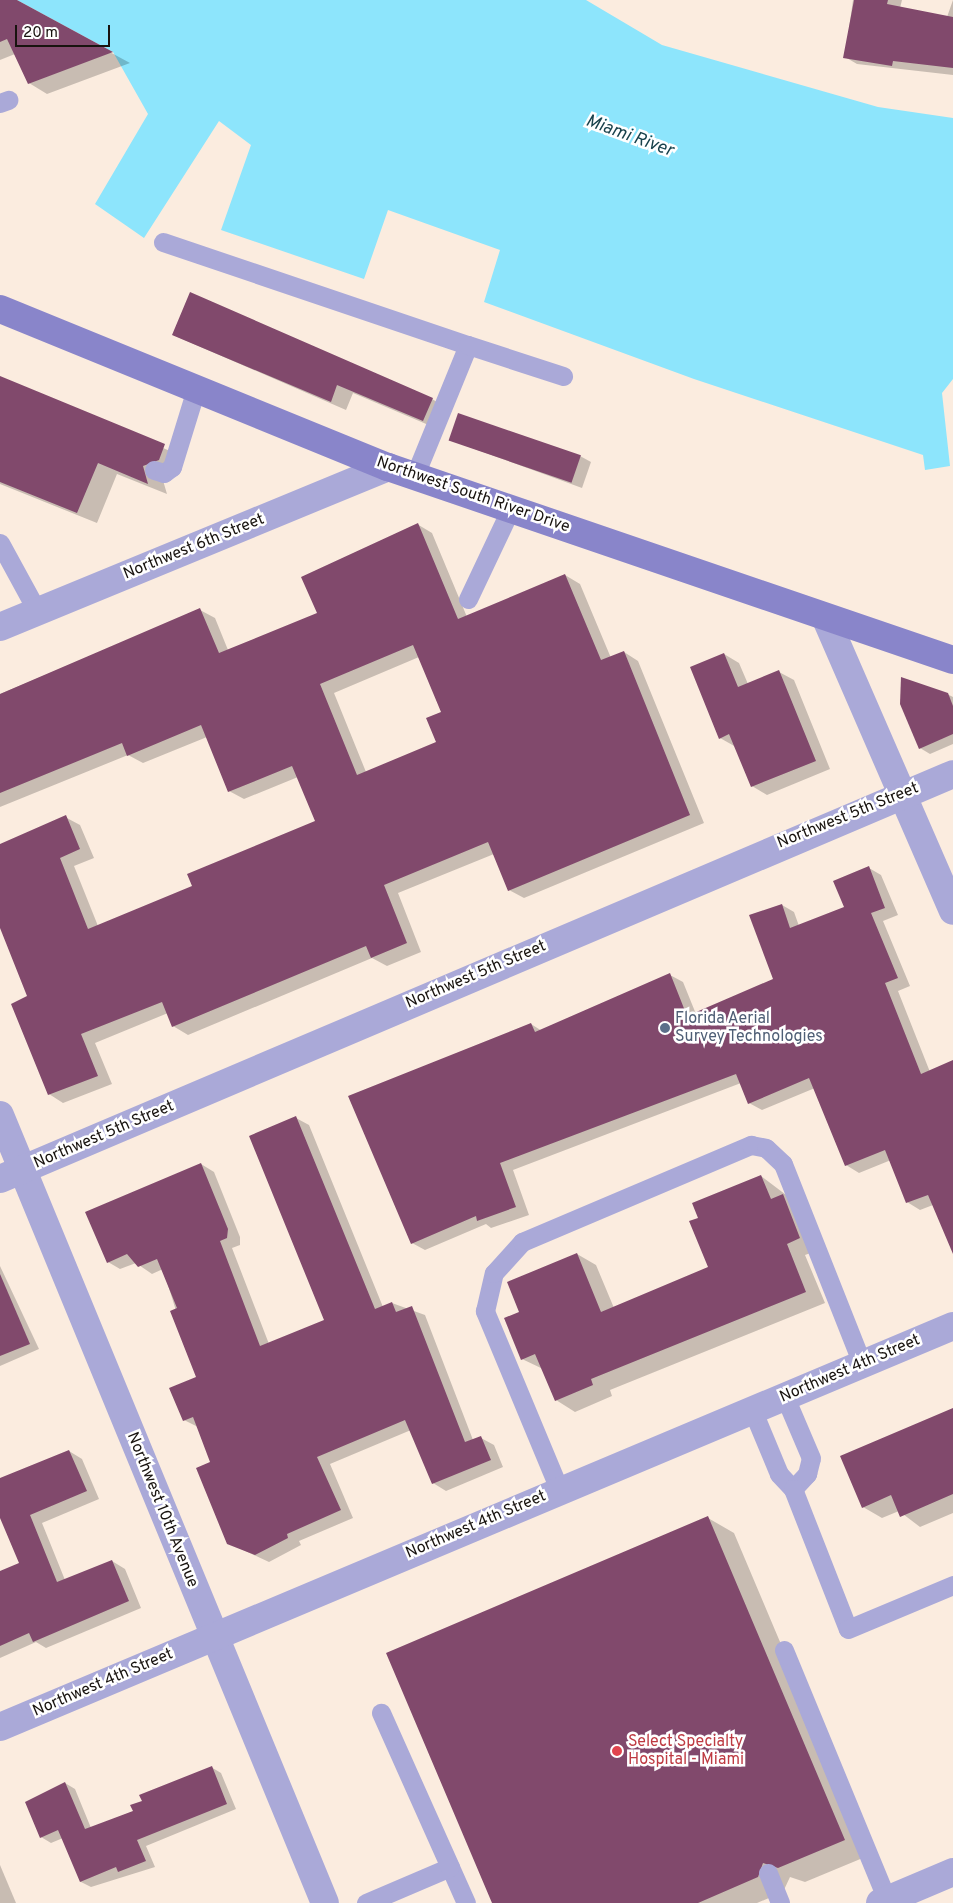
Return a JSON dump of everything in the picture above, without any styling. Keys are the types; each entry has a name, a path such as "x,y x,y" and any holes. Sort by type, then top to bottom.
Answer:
{"main road":[{"name":"Northwest South River Drive","path":"0,309 388,467 511,508 826,619 953,660"}],"street":[{"name":"Northwest 6th Street","path":"0,627 388,467"},
{"path":"826,619 904,794 953,911"},
{"name":"Northwest 5th Street","path":"11,1175 953,774"},
{"name":"Northwest 10th Avenue","path":"0,1115 11,1175 214,1636 325,1903"},
{"name":"Northwest 4th Street","path":"0,1727 560,1489 953,1326"},
{"path":"883,1901 953,1872"}],"lane":[{"path":"162,242 563,376"},
{"path":"415,476 468,345"},
{"path":"154,470 164,473 172,467 196,389"},
{"path":"468,599 511,508"},
{"path":"0,543 37,611"},
{"path":"560,1489 485,1311 494,1273 522,1242 751,1145 766,1148 783,1164 862,1364"},
{"path":"785,1397 810,1458 807,1474 793,1488"},
{"path":"752,1409 779,1474 793,1488 848,1629 953,1584"},
{"path":"784,1650 883,1901"},
{"path":"381,1713 466,1903"},
{"path":"366,1903 450,1868"},
{"path":"768,1873 780,1903"}],"water":[{"name":"Miami River","path":"17,0 586,0 662,45 878,107 953,118 953,379 942,393 950,466 925,470 923,455 694,379 484,302 500,250 388,210 364,279 221,230 251,145 219,121 144,238 95,204 148,114 113,52"}],"building":[{"path":"0,0 17,0 113,52 28,84 7,39 0,42"},
{"path":"854,0 888,0 887,4 953,17 953,68 893,61 892,66 843,58"},
{"path":"190,292 433,398 423,421 337,385 331,402 172,335"},
{"path":"0,376 165,444 159,460 143,466 148,484 98,463 77,513 0,482"},
{"path":"458,413 581,455 571,483 449,440"},
{"path":"418,523 458,619 565,574 601,660 624,651 690,815 508,891 488,842 384,885 407,943 371,958 366,946 172,1027 162,1002 81,1034 98,1076 48,1095 11,1004 27,996 0,928 0,844 66,815 80,849 60,858 88,929 192,886 187,874 315,821 292,766 228,792 201,725 127,756 122,743 0,793 0,694 200,608 219,653 317,613 301,577","holes":["413,645 441,712 426,718 436,742 357,775 320,684"]},
{"path":"724,653 738,687 779,670 816,761 751,787 729,734 719,739 690,667"},
{"path":"901,677 948,693 953,706 953,734 919,749 900,704"},
{"path":"869,866 885,908 871,913 898,978 885,983 921,1074 953,1060 953,1254 928,1195 906,1203 885,1150 845,1166 809,1078 748,1104 736,1074 500,1163 516,1207 477,1221 476,1216 411,1244 348,1096 531,1023 535,1032 670,973 687,1016 773,979 749,915 782,904 790,928 844,907 833,881"},
{"path":"296,1116 375,1309 392,1302 396,1312 412,1306 465,1442 481,1436 491,1460 432,1484 405,1420 317,1457 341,1510 287,1534 288,1538 255,1555 227,1544 196,1468 210,1462 193,1417 183,1421 169,1388 196,1377 170,1311 177,1308 157,1259 138,1267 127,1254 107,1263 85,1212 201,1163 228,1229 227,1238 220,1241 260,1346 324,1320 249,1136"},
{"path":"761,1175 771,1199 783,1194 800,1238 787,1244 806,1292 591,1379 593,1385 555,1401 535,1354 521,1360 504,1318 519,1312 507,1282 577,1253 601,1312 708,1267 689,1221 698,1218 692,1203"},
{"path":"0,1274 30,1344 0,1356"},
{"path":"953,1408 953,1494 900,1517 891,1495 862,1508 840,1456"},
{"path":"69,1450 87,1491 30,1515 57,1582 112,1560 129,1601 33,1642 29,1633 0,1646 0,1571 19,1563 0,1518 0,1478"},
{"name":"Select Specialty Hospital - Miami","path":"708,1516 845,1840 778,1868 763,1863 758,1877 698,1903 492,1903 386,1653"},
{"path":"212,1766 227,1804 137,1840 146,1861 118,1872 116,1867 80,1882 58,1830 40,1838 25,1802 65,1782 85,1829 133,1811 130,1805 142,1801 139,1795"}],"place":[{"name":"Florida Aerial Survey Technologies","path":"665,1028"},
{"name":"Select Specialty Hospital - Miami","path":"617,1751"}]}
